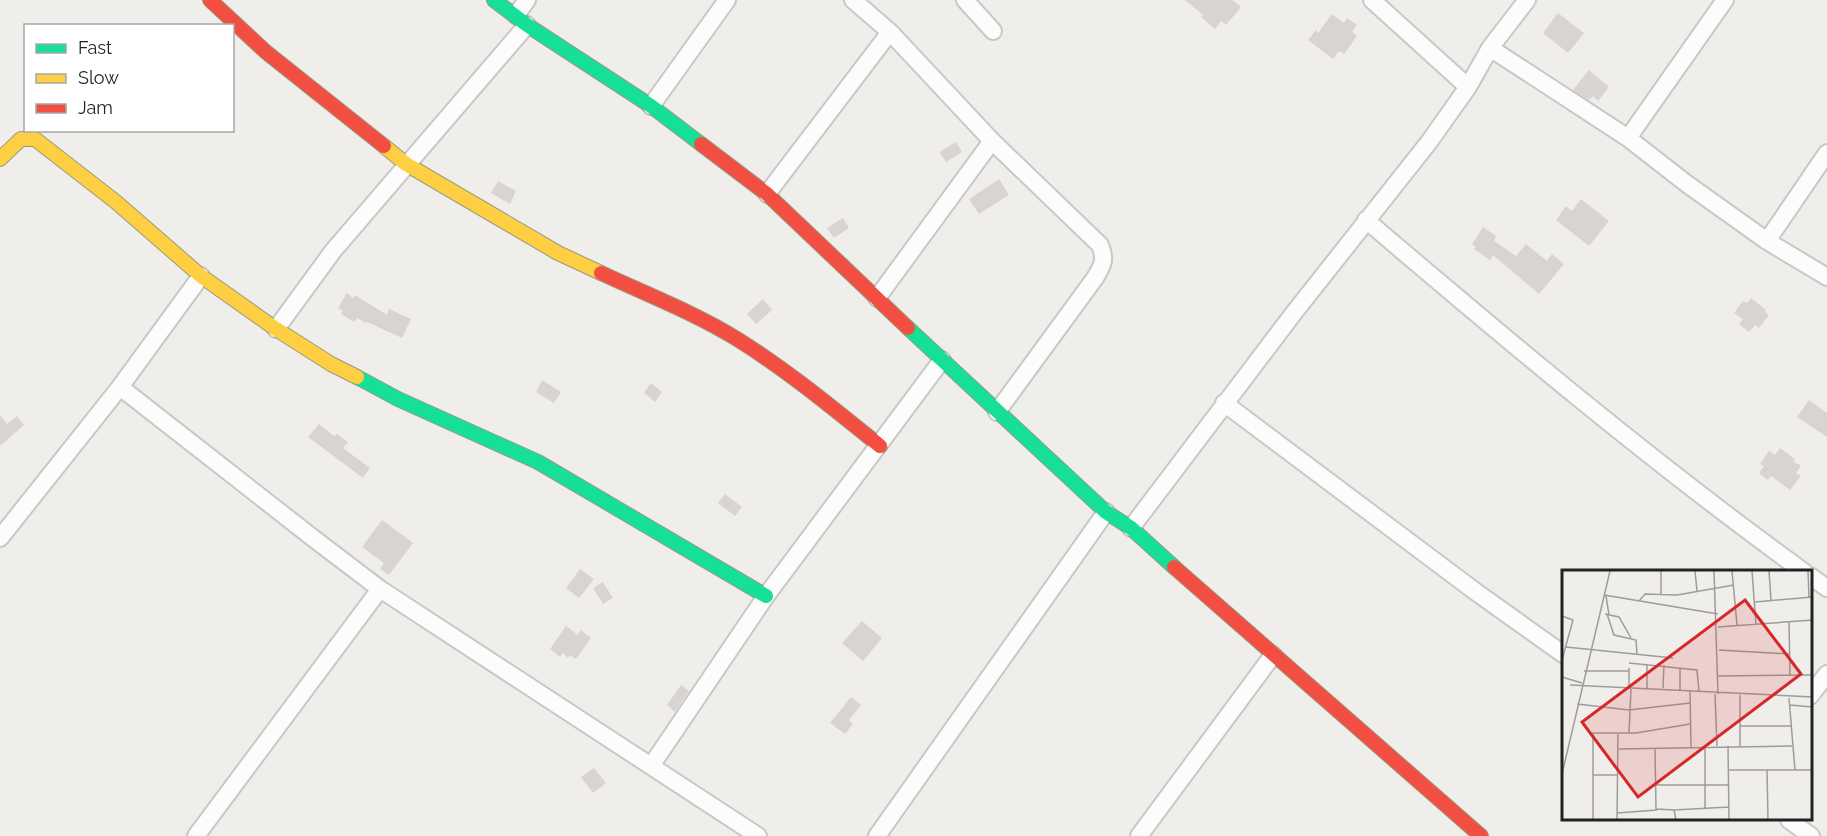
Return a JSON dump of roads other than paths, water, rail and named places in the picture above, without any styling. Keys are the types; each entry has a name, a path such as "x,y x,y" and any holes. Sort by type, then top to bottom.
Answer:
{"street":[{"path":"210,0 266,52 406,164 558,253 676,308 736,339 804,386 879,446"},
{"path":"494,0 651,106 767,194 1106,512 1131,528 1481,836"},
{"path":"276,329 333,251 522,20 527,0"},
{"path":"651,106 727,0"},
{"path":"853,0 890,32 992,141 1100,245 1104,254 1105,263 997,412"},
{"path":"965,0 993,31"},
{"path":"1372,0 1468,87"},
{"path":"1131,528 1366,220 1429,142 1468,87 1490,48 1527,0"},
{"path":"1629,138 1725,0"},
{"path":"767,194 890,32"},
{"path":"1490,48 1629,138 1687,184 1767,241 1827,277"},
{"path":"0,159 21,139 30,138 41,142 116,202 201,276 276,329 331,364 398,399 538,462 766,596"},
{"path":"877,298 992,141"},
{"path":"1767,241 1827,153"},
{"path":"1366,220 1545,372 1674,476 1801,570"},
{"path":"0,538 120,387 201,276"},
{"path":"651,766 766,596 942,360"},
{"path":"120,387 380,589 751,834"},
{"path":"1224,404 1562,653"},
{"path":"877,836 1106,512"},
{"path":"1812,577 1827,588"},
{"path":"196,836 380,589"},
{"path":"1139,836 1273,655"},
{"path":"1812,693 1827,674"},
{"path":"1792,821 1811,836"}]}
